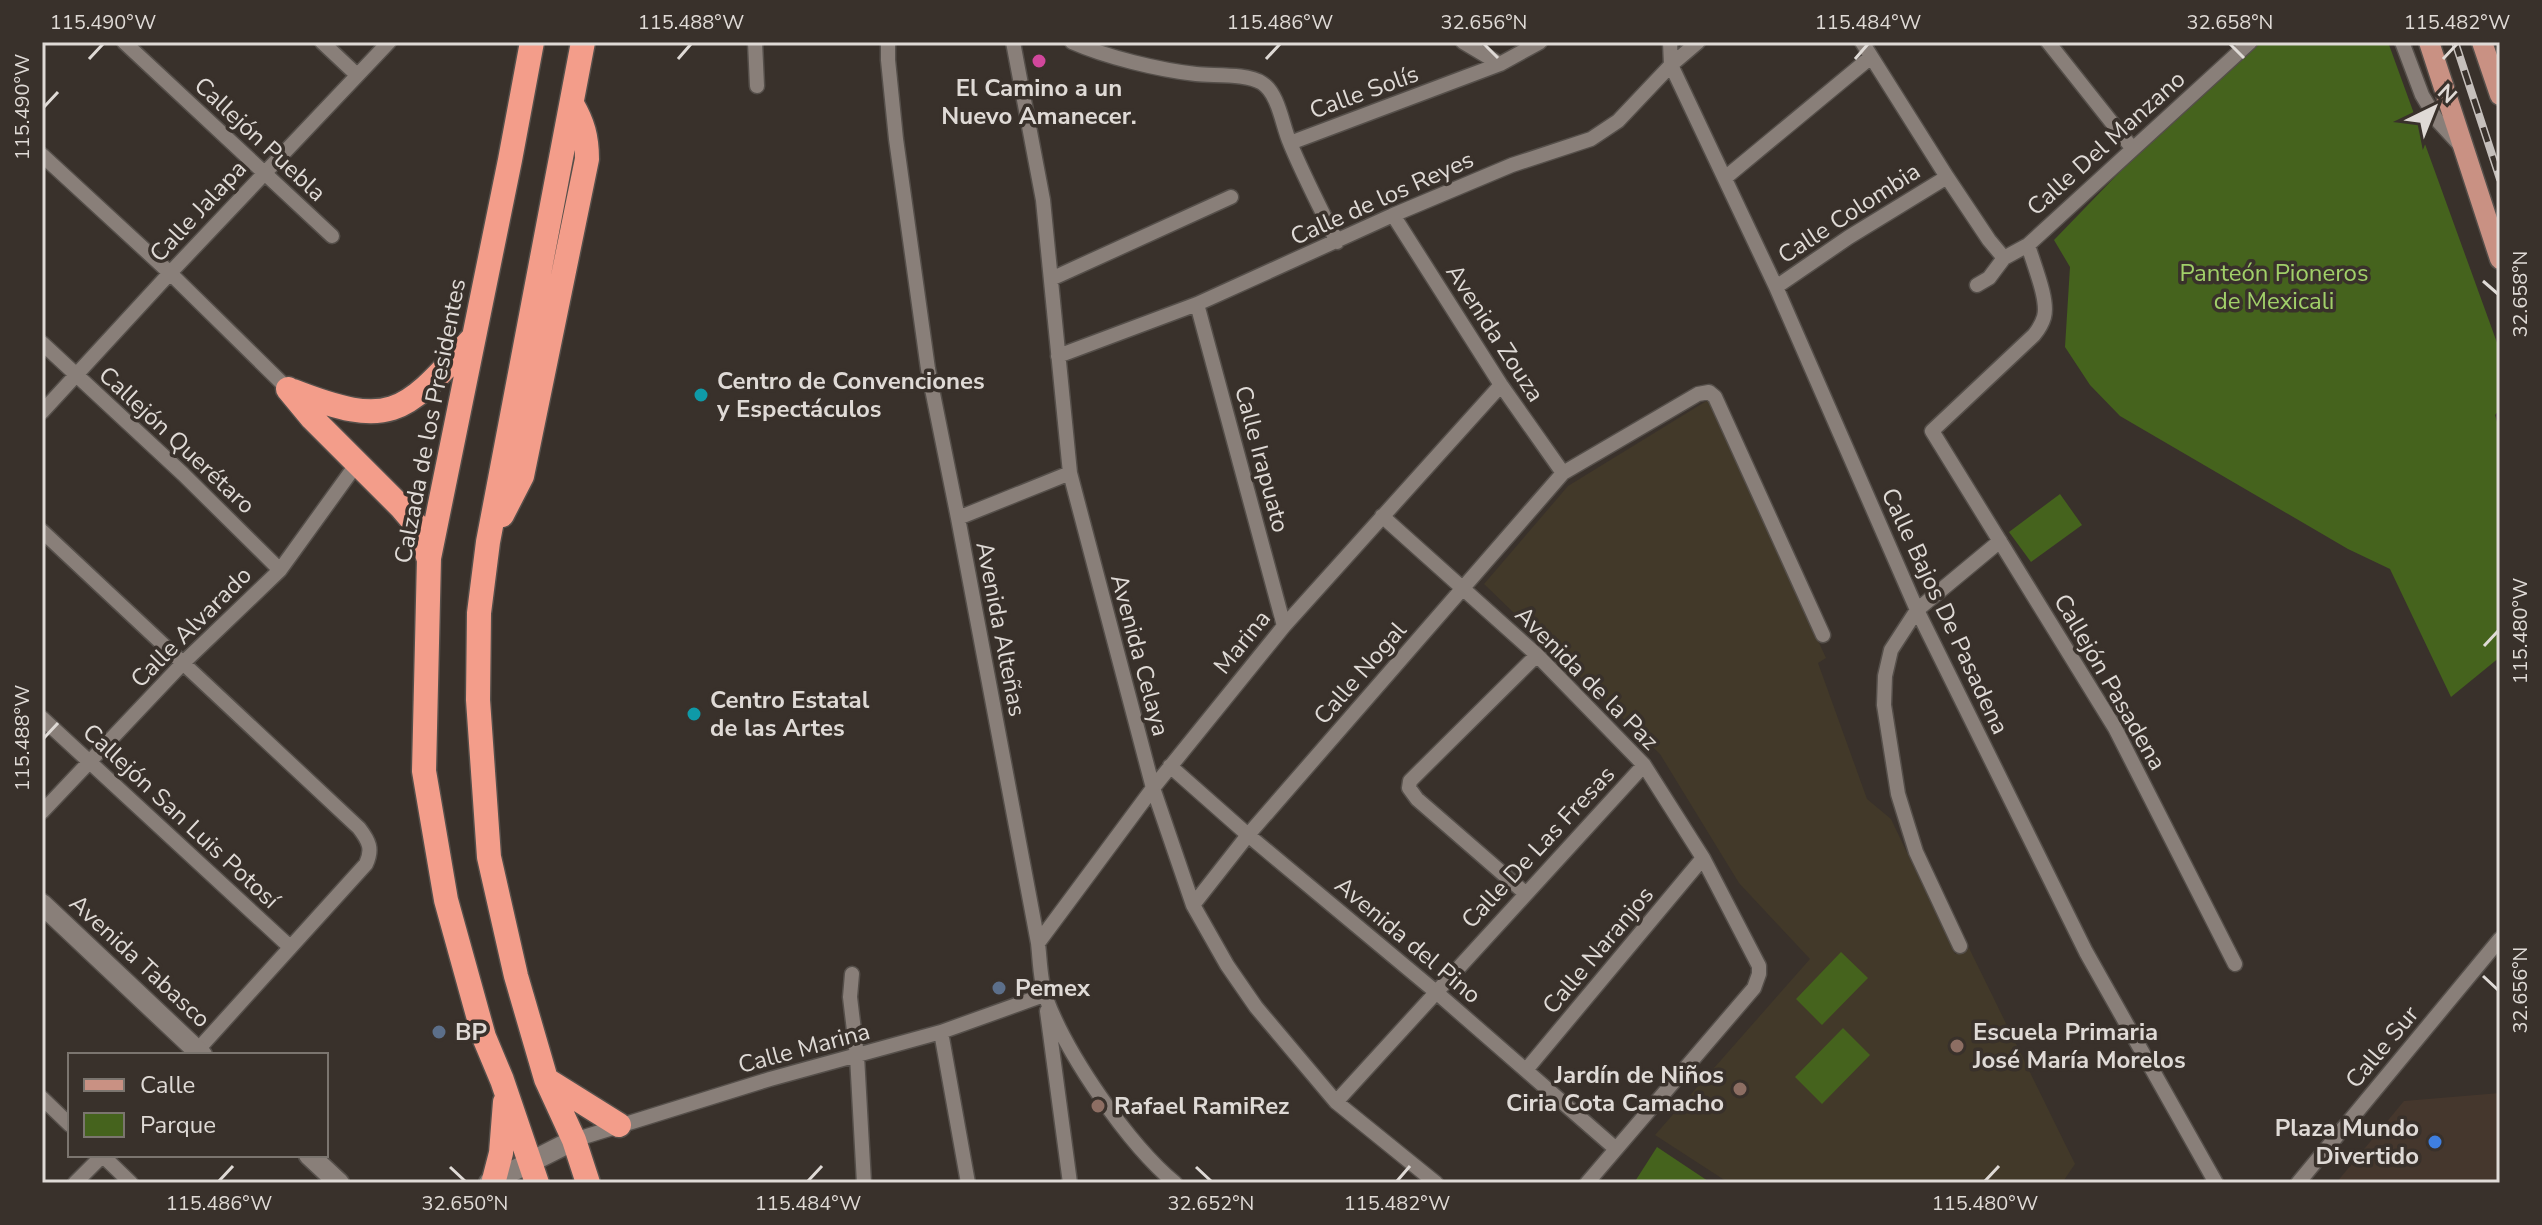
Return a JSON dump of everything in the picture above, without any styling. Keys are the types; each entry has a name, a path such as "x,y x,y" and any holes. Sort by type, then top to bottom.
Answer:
{"highway":[{"name":"Calzada de los Presidentes","path":"532,42 429,558 424,771 446,900 484,1037 533,1172"},
{"path":"583,42 488,542 479,613 478,700 489,857 516,976 546,1079 574,1140 588,1183"},
{"path":"288,389 349,411 378,413 403,405 420,393 474,337"},
{"path":"288,389 312,418 418,527 429,558"},
{"path":"546,1079 619,1125"},
{"path":"491,1181 501,1153 506,1096"}],"main road":[{"path":"2429,42 2500,259"},
{"path":"2482,42 2500,95"}],"street":[{"name":"Callejón Puebla","path":"124,42 332,236"},
{"path":"322,42 357,75"},
{"name":"Calle Jalapa","path":"42,412 389,42"},
{"path":"755,42 757,86"},
{"name":"Avenida Alteñas","path":"888,42 896,139 928,369 1038,943 1044,995 1065,1040 1113,1114 1160,1171 1175,1183"},
{"name":"Avenida Celaya","path":"1013,42 1043,200 1070,473 1153,788 1193,905 1227,965 1256,1007 1336,1102 1436,1183"},
{"path":"1072,42 1096,53 1193,74 1252,78 1262,82 1276,105 1290,143 1337,242"},
{"path":"1463,42 1500,64"},
{"name":"Calle Solís","path":"1290,143 1500,64 1540,42"},
{"name":"Calle Bajos De Pasadena","path":"1670,42 1671,65 1776,287 1917,610 2086,952 2215,1183"},
{"name":"Calle de los Reyes","path":"1058,356 1197,304 1512,165 1591,139 1618,121 1671,65 1698,42"},
{"name":"Calle Colombia","path":"1862,42 1947,177 2004,258"},
{"path":"2048,42 2132,148"},
{"name":"Calle Del Manzano","path":"2028,245 2250,42"},
{"path":"2402,42 2422,95 2437,120 2464,149"},
{"path":"1725,178 1871,57"},
{"path":"42,155 170,273 288,389"},
{"name":"Calle Colombia","path":"1776,287 1849,237 1947,177"},
{"path":"1051,279 1231,197"},
{"name":"Avenida Zouza","path":"1393,215 1501,385 1563,473"},
{"path":"1977,285 1989,278 2004,258 2028,245"},
{"name":"Callejón Pasadena","path":"2028,245 2045,303 2045,315 2040,326 1932,431 2115,728 2235,964"},
{"name":"Calle Irapuato","path":"1197,304 1284,626"},
{"name":"Callejón Querétaro","path":"42,343 183,474 280,570"},
{"name":"Marina","path":"1038,943 1170,766 1284,626 1501,385"},
{"name":"Calle Nogal","path":"1193,905 1248,835 1563,473 1698,394 1709,392 1715,397 1823,635"},
{"name":"Calle Alvarado","path":"42,812 183,663 280,570 358,462"},
{"path":"958,518 1070,473"},
{"name":"Avenida de la Paz","path":"1382,516 1537,655 1644,765 1703,858 1759,966 1754,988 1616,1149"},
{"path":"42,531 359,828 371,849 366,864 198,1053"},
{"path":"1960,946 1916,852 1898,794 1884,705 1885,676 1891,650 1917,610 2000,541"},
{"path":"1525,893 1417,799 1409,788 1410,781 1537,655"},
{"name":"Callejón San Luis Potosí","path":"42,718 290,947"},
{"name":"Calle De Las Fresas","path":"1336,1102 1644,765"},
{"name":"Avenida del Pino","path":"1170,766 1616,1149"},
{"name":"Calle Naranjos","path":"1526,1070 1703,858"},
{"name":"Avenida Tabasco","path":"42,904 196,1053"},
{"name":"Calle Sur","path":"2297,1182 2500,939"},
{"path":"852,974 850,997 857,1056 864,1183"},
{"path":"1044,995 1070,1183"},
{"name":"Calle Marina","path":"574,1140 770,1079 941,1032 1044,995"},
{"path":"941,1032 968,1183"},
{"path":"42,1098 68,1123"},
{"path":"491,1181 533,1172 574,1140"},
{"path":"1587,1183 1616,1149"},
{"path":"75,1183 100,1157"},
{"path":"104,1157 131,1183"},
{"path":"311,1157 339,1183"}],"shaded area":[{"path":"1708,400 1826,658 1818,663 1867,799 1891,819 1955,954 1969,948 2075,1164 2062,1183 1729,1183 1655,1135 1810,959 1739,883 1660,754 1484,584 1568,486"},
{"name":"Plaza Mundo Divertido","path":"2500,1093 2500,1183 2336,1183 2404,1101"}],"green space":[{"name":"Panteón Pioneros de Mexicali","path":"2258,42 2388,42 2500,351 2500,409 2495,415 2500,432 2500,657 2451,697 2390,569 2348,549 2120,416 2090,385 2065,347 2070,267 2054,240 2169,121"},
{"path":"2060,494 2082,525 2031,562 2009,532"},
{"path":"1841,952 1868,978 1822,1025 1796,999"},
{"path":"1843,1028 1870,1055 1822,1104 1795,1077"},
{"path":"1657,1147 1708,1181 1707,1183 1634,1183"}],"railway":[{"path":"2455,42 2500,179"}],"place":[{"name":"El Camino a un Nuevo Amanecer.","path":"1039,61"},
{"name":"Centro de Convenciones y Espectáculos","path":"701,395"},
{"name":"Centro Estatal de las Artes","path":"694,714"},
{"name":"Pemex","path":"999,988"},
{"name":"BP","path":"439,1032"},
{"name":"Escuela Primaria José María Morelos","path":"1957,1046"},
{"name":"Jardín de Niños Ciria Cota Camacho","path":"1740,1089"},
{"name":"Rafael RamiRez","path":"1098,1106"},
{"name":"Plaza Mundo Divertido","path":"2435,1142"}]}
